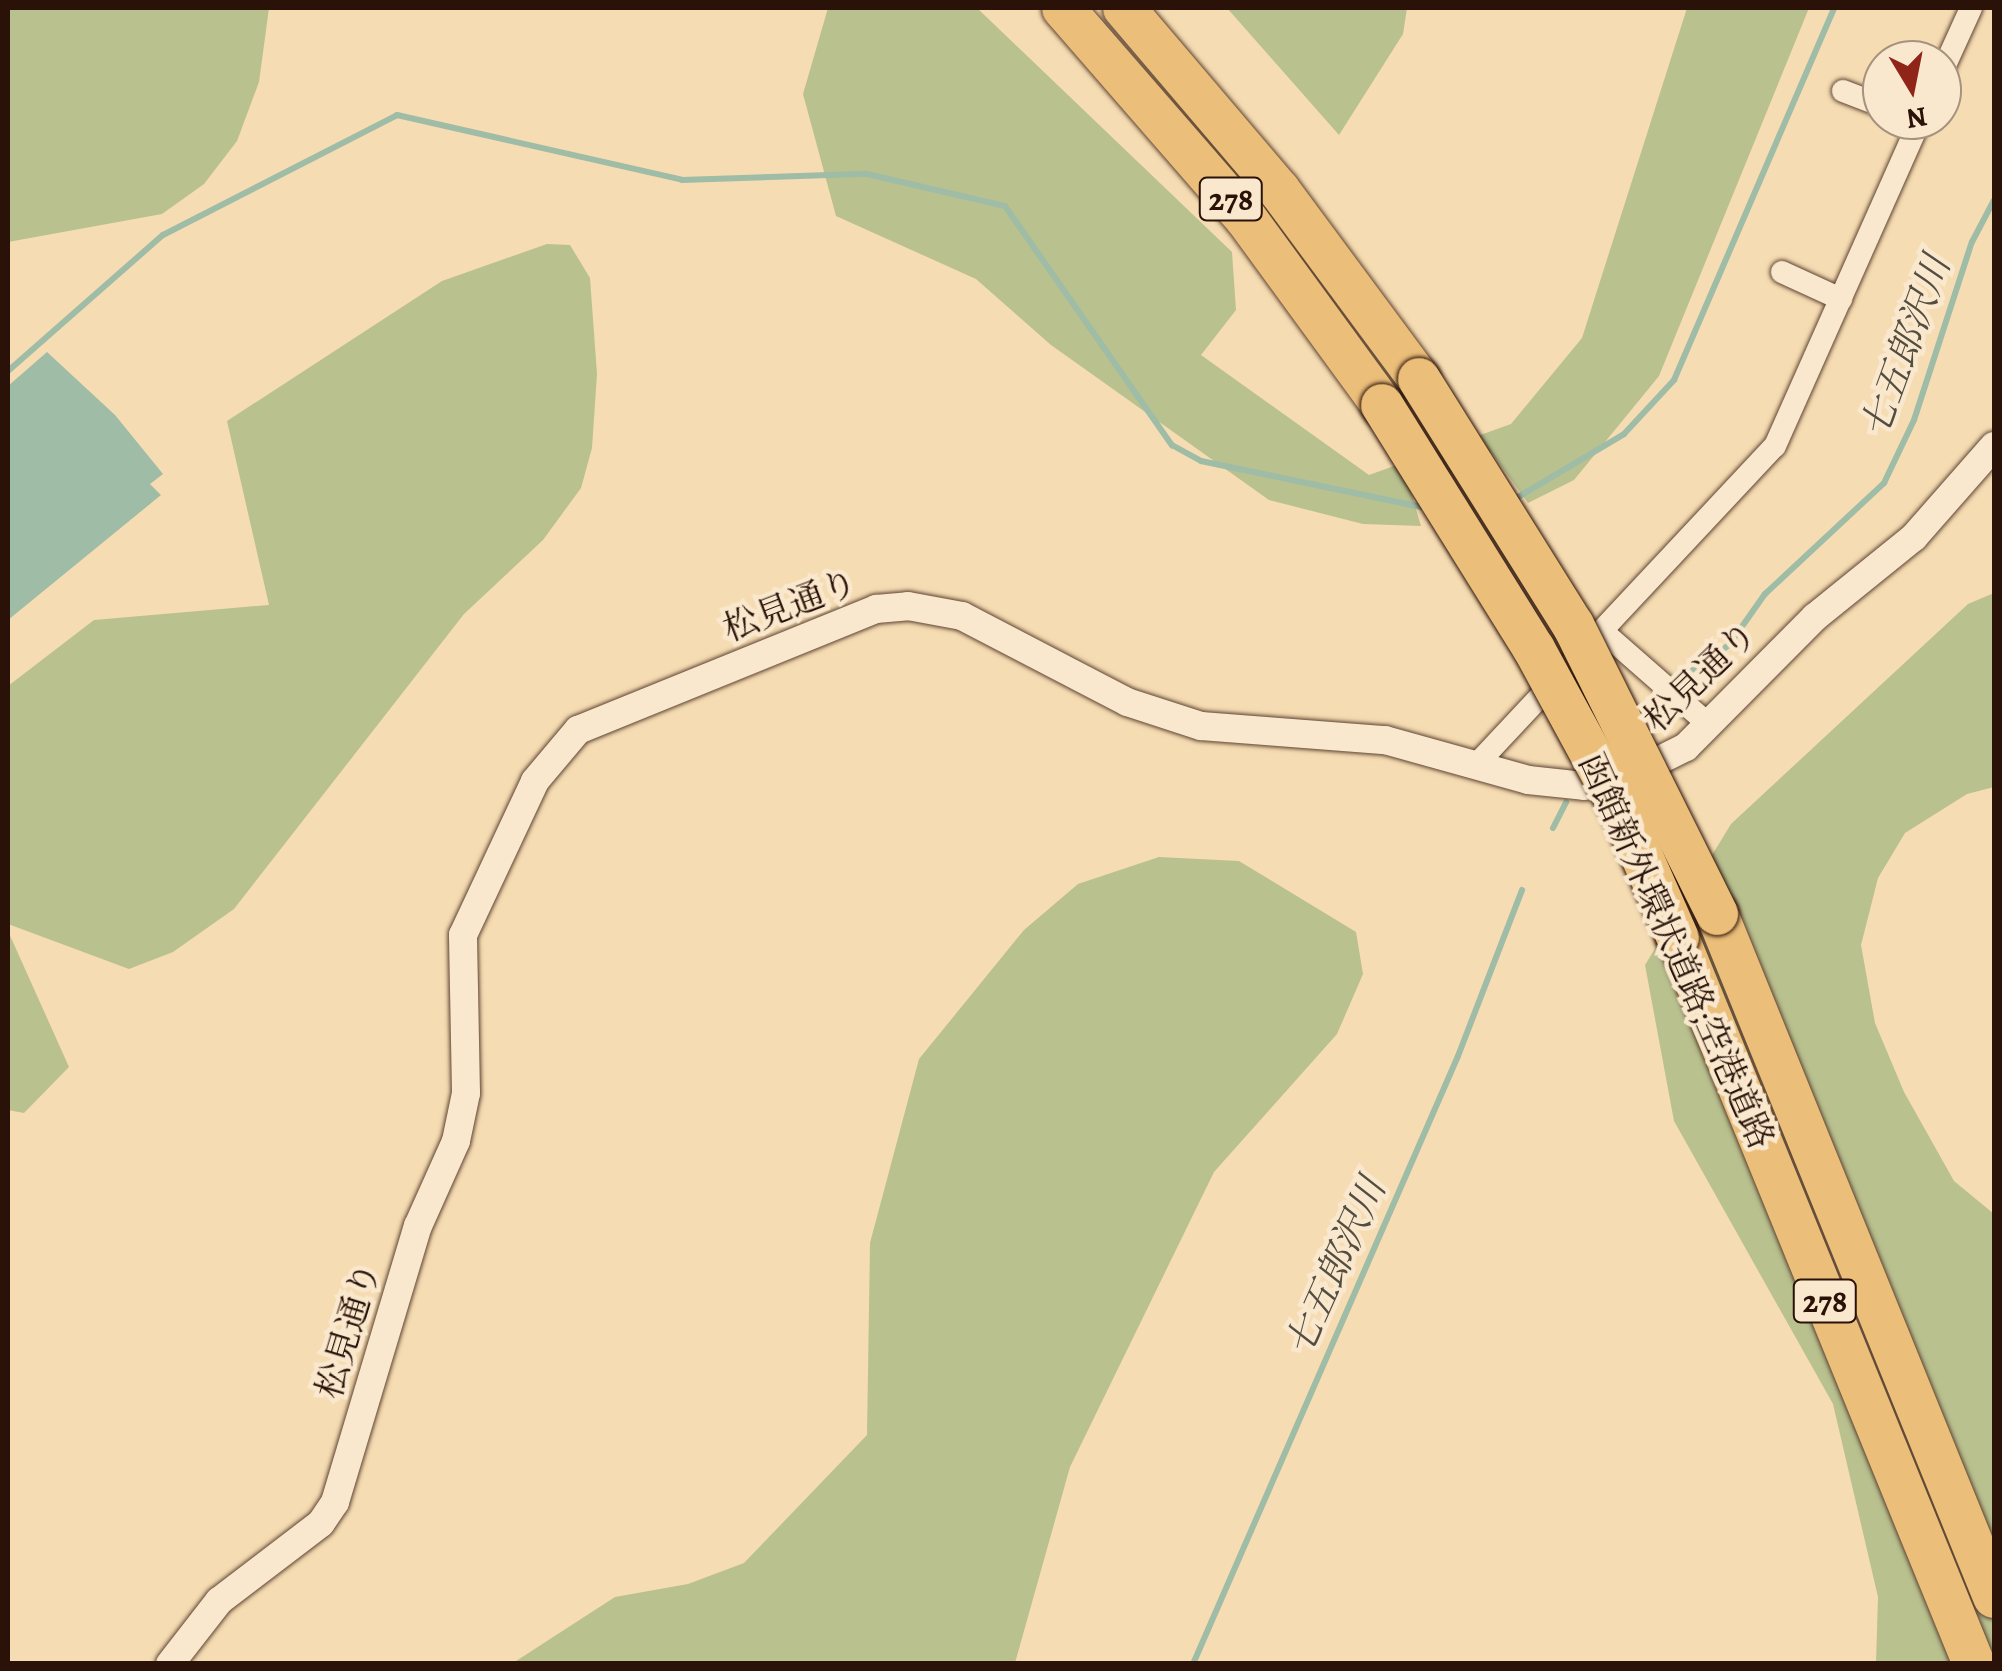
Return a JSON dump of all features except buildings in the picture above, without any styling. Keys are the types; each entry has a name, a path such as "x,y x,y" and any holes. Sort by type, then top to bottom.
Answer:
{"highway":[{"name":"函館新外環状道路;空港道路","path":"1062,8 1245,216 1382,405 1534,649 1622,809 1678,938 1974,1664"},
{"name":"函館新外環状道路;空港道路","path":"1124,8 1280,190 1419,378 1573,626 1717,914 1994,1597"}],"street":[{"path":"1956,40 1970,8"},
{"path":"1843,91 1862,98"},
{"path":"1476,765 1775,446 1911,140"},
{"path":"1782,272 1842,299"},
{"name":"松見通り","path":"170,1664 218,1601 321,1523 335,1502 418,1226 456,1141 466,1094 462,935 535,780 578,730 876,609 908,606 962,616 1127,702 1201,726 1385,740 1528,780 1584,786 1618,781 1667,761 1815,617 1914,537 1994,446"},
{"path":"1602,631 1707,723"}],"shaded area":[{"path":"8,8 269,8 259,82 237,141 204,184 162,214 8,242"},
{"path":"828,8 977,8 1232,252 1236,310 1201,355 1369,475 1511,424 1582,338 1687,8 1809,8 1659,376 1574,480 1528,503 1491,452 1411,492 1421,526 1363,524 1269,500 1051,345 976,279 836,216 803,94"},
{"path":"1227,8 1407,8 1403,34 1339,135"},
{"path":"547,244 570,245 590,278 597,374 592,448 581,488 543,540 464,614 234,909 173,952 129,969 8,924 8,686 94,620 269,605 227,421 442,281"},
{"path":"47,352 115,415 163,474 150,484 161,495 8,620 8,386"},
{"path":"1994,593 1994,787 1967,794 1905,833 1878,878 1861,945 1875,1023 1904,1092 1954,1181 1994,1214 1994,1663 1876,1663 1878,1597 1833,1404 1674,1121 1645,965 1731,824 1968,604"},
{"path":"1159,857 1239,861 1356,932 1363,974 1337,1034 1214,1172 1070,1467 1015,1663 513,1663 615,1597 688,1584 744,1563 867,1435 870,1243 919,1059 1024,930 1078,884"},
{"path":"8,931 69,1067 24,1113 8,1110"}],"waterway":[{"path":"1513,500 1624,434 1674,380 1834,8"},
{"path":"8,371 163,235 397,115 682,180 867,174 1005,206 1172,445 1201,461 1426,508"},
{"name":"七五郎沢川","path":"1690,672 1729,645 1765,594 1884,483 1914,420 1972,242 1994,200"},
{"name":"七五郎沢川","path":"1553,828 1566,802"},
{"name":"七五郎沢川","path":"1193,1664 1458,1056 1522,890"}]}
